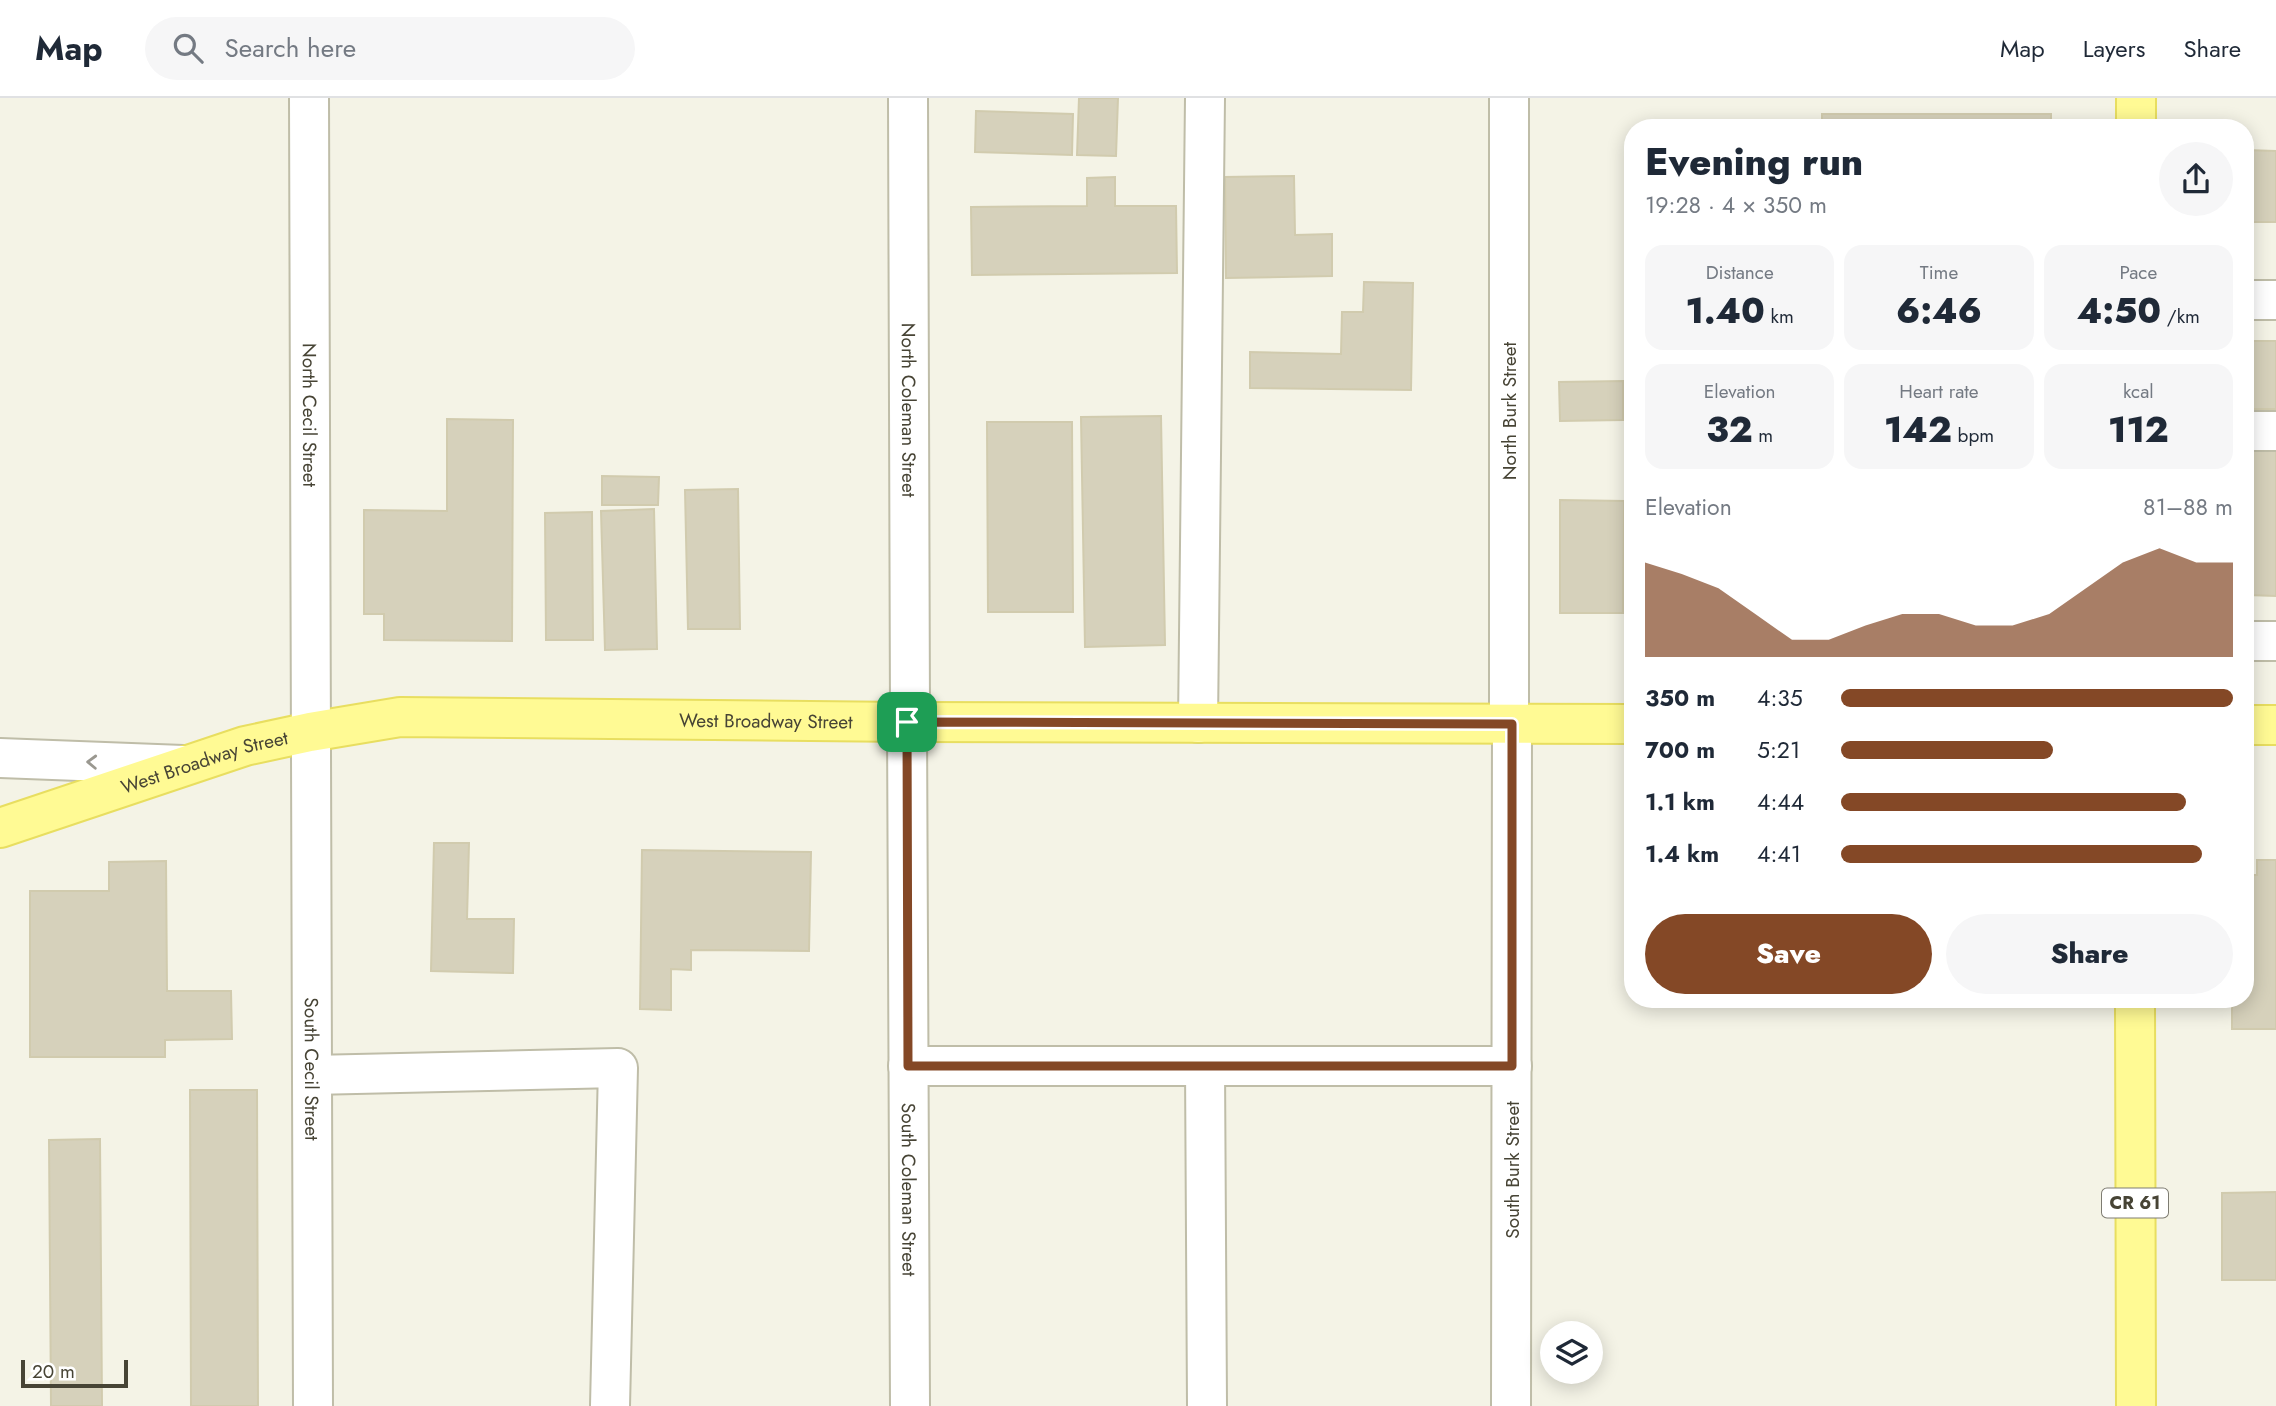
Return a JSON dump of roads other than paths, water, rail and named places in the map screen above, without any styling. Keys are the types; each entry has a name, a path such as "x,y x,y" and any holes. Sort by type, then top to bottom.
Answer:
{"main road":[{"path":"2136,98 2136,119"},
{"name":"West Broadway Street","path":"0,828 245,746 400,717 907,722 1624,724"},
{"path":"2254,725 2276,725"},
{"name":"CR 61","path":"2135,1008 2136,1406"}],"street":[{"name":"North Cecil Street","path":"309,98 310,732"},
{"name":"North Coleman Street","path":"907,722 910,712 908,98"},
{"path":"1198,723 1205,98"},
{"name":"North Burk Street","path":"1509,98 1509,714 1512,724"},
{"path":"2254,300 2276,300"},
{"path":"2254,431 2276,431"},
{"path":"2254,641 2276,641"},
{"name":"South Coleman Street","path":"907,722 910,1406"},
{"name":"South Burk Street","path":"1511,1406 1512,724"},
{"name":"South Cecil Street","path":"310,732 313,1406"},
{"path":"0,758 185,765"},
{"path":"908,1066 1512,1066"},
{"path":"1205,1066 1207,1406"},
{"path":"312,1075 618,1068 610,1406"}]}
